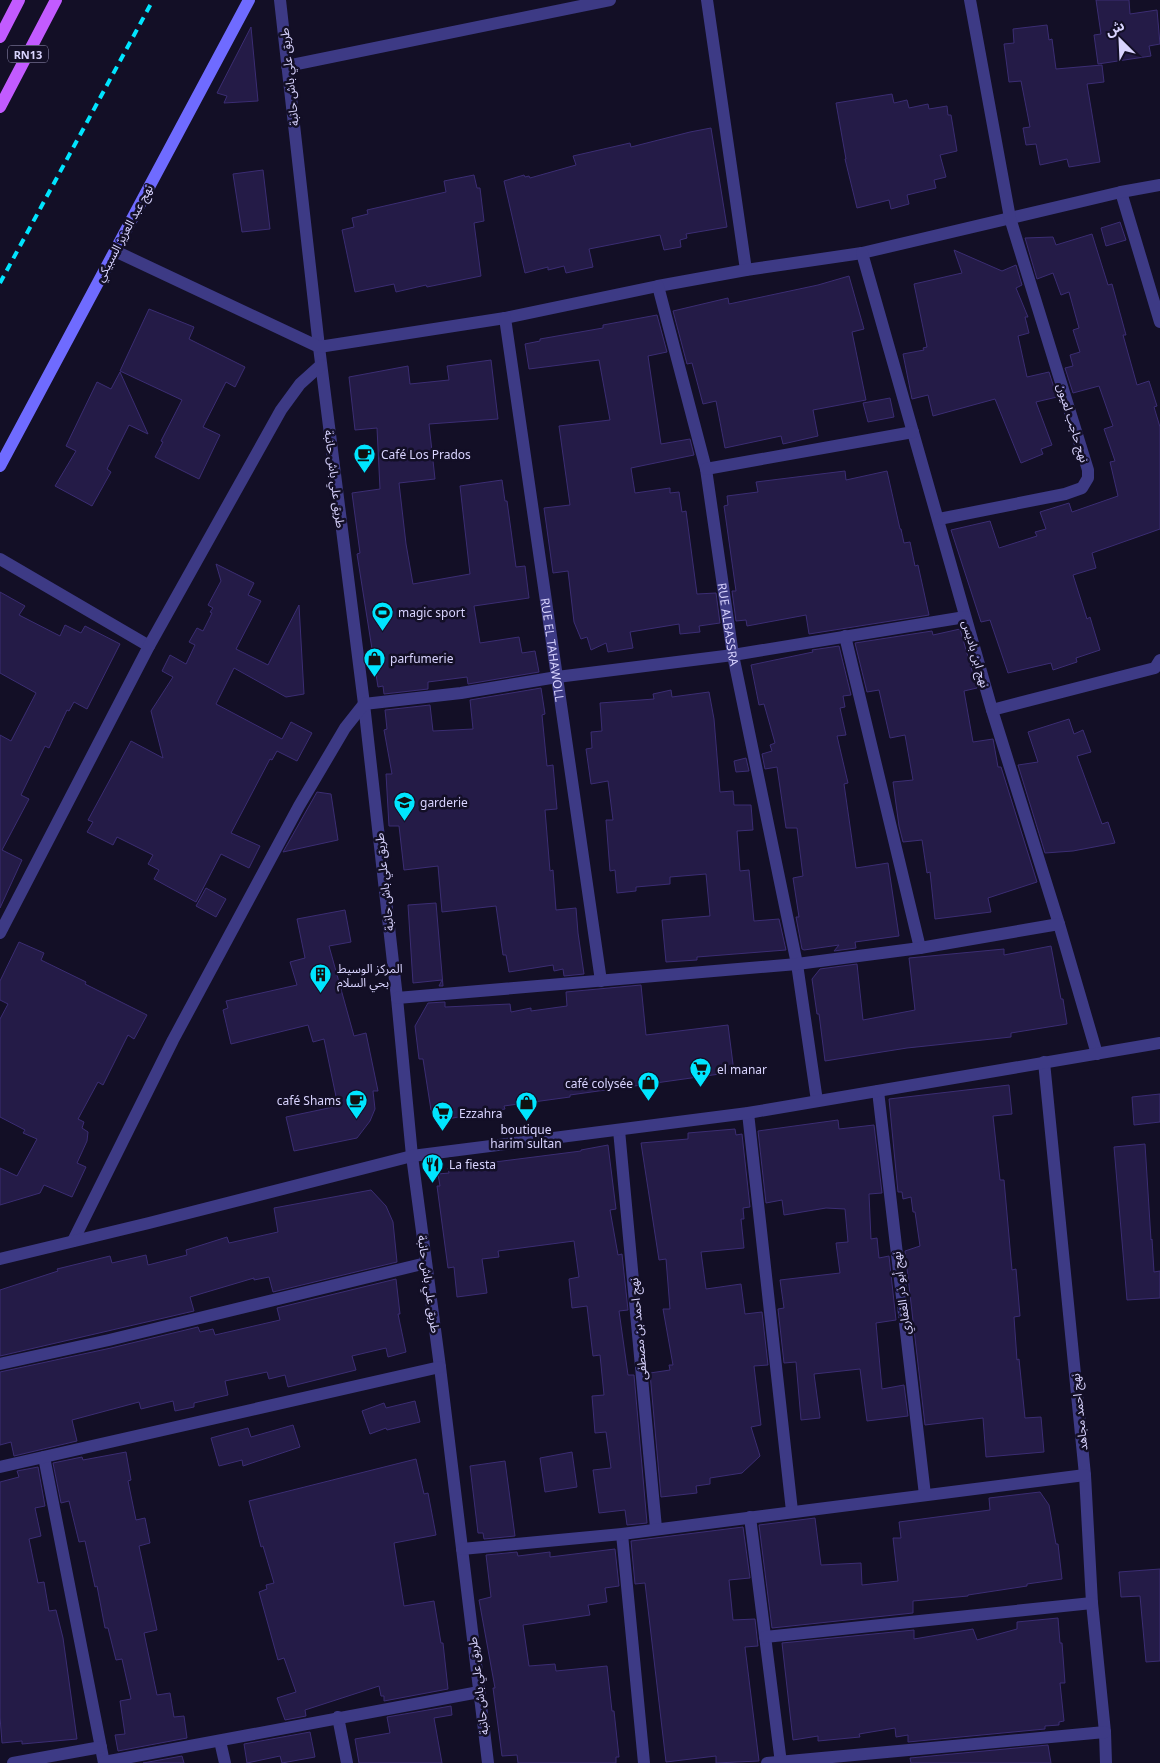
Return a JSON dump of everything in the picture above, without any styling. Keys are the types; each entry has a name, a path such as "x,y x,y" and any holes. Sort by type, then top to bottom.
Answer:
{"main road":[{"name":"RN13","path":"0,37 20,0"},
{"name":"RN13","path":"0,107 56,0"}],"street":[{"name":"نهج عبد العزيز السبيكي","path":"0,466 249,0"},
{"name":"طريق علي باش حانبة","path":"280,0 318,347 364,704 397,998 412,1156 440,1367 488,1763"},
{"path":"288,66 567,4 610,0"},
{"path":"707,0 746,270"},
{"name":"نهج حاجب لعيون","path":"939,519 1065,494 1082,488 1088,478 1086,462 1010,218 970,0"},
{"path":"115,250 318,347 505,318 658,286 746,270 862,253 1121,192 1160,185"},
{"path":"1121,192 1160,322"},
{"name":"نهج ابن باديس","path":"862,253 992,710 1059,924 1097,1054"},
{"name":"RUE ALBASSRA","path":"658,286 706,470 733,655 797,964 817,1101"},
{"name":"RUE EL TAHAWOLL","path":"505,318 601,981"},
{"path":"0,933 149,646 281,410 300,384 321,365"},
{"path":"706,470 913,432"},
{"path":"0,559 149,646"},
{"path":"73,1241 177,1031 299,806 345,728 364,704 461,693 557,677 733,655 965,617"},
{"path":"845,636 920,948"},
{"path":"992,710 1155,668 1160,660"},
{"path":"397,998 797,964 920,948 1059,924"},
{"path":"0,1259 412,1156 748,1113 1160,1042"},
{"name":"نهج احمد مجاهد","path":"1044,1062 1085,1475 1092,1603 1105,1732 1106,1763"},
{"name":"نهج أبو ذر الغفاري","path":"878,1091 925,1495"},
{"path":"748,1113 792,1511"},
{"name":"نهج احمد بن مصطفى","path":"619,1130 656,1528"},
{"path":"0,1364 109,1340 426,1262"},
{"path":"0,1467 440,1367"},
{"path":"44,1457 104,1762 479,1692"},
{"path":"462,1549 622,1534 656,1528 1085,1475"},
{"path":"750,1517 781,1762"},
{"path":"622,1534 644,1763"},
{"path":"765,1638 1092,1603"},
{"path":"338,1717 347,1763"},
{"path":"767,1763 1105,1732"},
{"path":"220,1741 225,1763"},
{"path":"13,1763 101,1747"}],"building":[{"path":"1096,0 1129,0 1130,14 1157,10 1160,44 1149,46 1151,56 1098,64 1094,35 1101,34"},
{"path":"1047,25 1049,40 1052,39 1056,69 1102,65 1104,82 1087,84 1100,162 1069,167 1067,159 1040,165 1036,144 1026,145 1023,128 1030,127 1021,81 1009,82 1004,44 1014,43 1013,29"},
{"path":"251,27 258,101 224,103 227,96 217,93"},
{"path":"892,94 894,103 907,100 909,108 928,104 929,109 947,106 948,115 951,115 957,151 940,155 946,177 934,180 936,188 907,195 909,204 891,209 889,200 857,208 845,159 836,103"},
{"path":"711,128 727,227 686,234 687,238 680,240 681,247 664,250 660,235 589,249 593,267 566,273 564,266 548,270 548,267 525,273 504,181 524,175 530,178 576,165 573,156 630,143 631,147"},
{"path":"263,170 270,229 242,232 233,174"},
{"path":"474,175 477,188 480,188 484,221 474,223 481,276 396,292 394,284 355,292 342,230 354,227 352,218 368,214 367,210 446,192 444,181"},
{"path":"1120,222 1126,240 1106,246 1101,228"},
{"path":"1092,234 1108,285 1112,284 1126,335 1123,335 1137,385 1149,381 1157,406 1154,407 1160,427 1160,529 1092,553 1096,568 1073,575 1087,619 1090,617 1100,650 1076,658 1077,662 1053,670 1051,663 1008,673 990,620 981,622 951,530 990,521 999,548 1037,536 1035,532 1046,529 1040,512 1069,503 1072,512 1118,496 1110,462 1115,461 1104,429 1113,426 1099,386 1073,393 1065,368 1073,366 1070,355 1080,352 1073,330 1079,328 1069,292 1061,295 1053,273 1037,279 1025,238 1053,237 1056,245"},
{"path":"954,250 1002,271 1016,265 1022,285 1016,288 1028,317 1025,317 1029,333 1018,336 1027,377 1049,372 1057,397 1036,402 1052,445 1041,449 1043,454 1021,463 995,399 933,416 928,395 912,399 903,354 924,350 923,348 927,347 914,284 962,273"},
{"path":"849,276 864,329 852,332 866,400 813,410 818,436 783,444 781,436 725,448 716,401 703,404 692,363 687,364 673,311 728,298 729,304 818,285"},
{"path":"149,309 194,327 189,339 245,367 235,387 226,382 203,427 220,435 199,479 155,457 182,400 120,371"},
{"path":"657,315 667,352 648,356 661,444 690,439 694,455 631,468 635,493 670,488 670,493 679,492 682,512 686,511 697,594 716,593 720,623 699,626 700,632 680,634 679,624 630,632 633,648 608,652 606,643 591,650 587,637 581,639 574,622 568,571 553,573 544,508 570,505 559,426 610,420 599,360 529,369 525,344 540,341 540,339 603,328 603,325"},
{"path":"491,360 498,419 429,424 435,479 399,483 406,544 413,584 470,574 460,486 502,480 505,501 507,501 516,567 525,566 529,598 474,606 480,643 519,637 522,653 535,651 539,672 468,684 467,677 428,682 428,689 384,694 383,686 378,687 357,554 360,553 352,493 380,489 377,428 355,430 349,377 408,366 410,384 449,380 447,366"},
{"path":"120,372 148,434 129,425 107,469 111,472 92,506 55,486 76,451 66,446 97,382 111,389"},
{"path":"890,398 894,417 868,422 863,403"},
{"path":"845,471 846,480 887,471 904,543 910,542 915,566 918,565 929,615 809,634 806,615 747,626 746,620 736,621 732,591 736,591 724,506 728,505 727,496 758,492 756,482"},
{"path":"216,564 254,583 248,595 261,601 236,649 268,665 299,605 304,694 286,697 234,668 216,704 282,739 291,722 312,733 297,761 277,751 272,760 270,759 231,833 260,846 249,868 221,854 196,902 154,879 159,870 148,864 153,855 117,837 113,845 87,832 93,822 88,820 131,741 163,758 151,711 173,677 162,671 170,655 186,664 195,645 189,642 197,628 203,631 212,613 210,612 213,608 208,605 221,581"},
{"path":"0,592 25,606 19,615 60,636 65,625 81,633 85,626 120,644 87,709 74,702 69,711 67,710 49,748 45,746 21,795 29,799 2,850 22,860 0,908 0,735 11,741 36,693 0,673"},
{"path":"960,629 977,688 964,691 973,742 993,739 998,767 1001,767 1037,882 988,898 991,912 935,919 930,872 927,873 922,840 903,842 899,826 893,782 913,780 905,735 890,738 879,690 867,692 855,643 932,631 933,635"},
{"path":"839,646 851,695 843,696 845,707 840,708 846,735 837,736 848,783 844,784 856,868 888,863 899,936 855,942 856,948 834,951 839,945 804,950 802,949 796,917 799,917 793,878 803,876 797,828 786,828 777,767 765,769 762,754 772,751 770,745 775,743 764,704 759,705 751,665 813,652 812,650"},
{"path":"541,688 545,714 542,715 547,766 553,765 557,809 545,810 550,871 553,870 556,910 576,908 584,974 564,976 563,969 554,971 553,965 509,972 506,955 503,955 496,906 442,912 438,866 404,870 399,826 389,826 386,774 392,774 384,730 387,729 385,710 430,705 433,731 473,729 470,700"},
{"path":"671,690 672,697 709,692 714,719 720,792 733,791 734,805 751,805 753,830 737,831 740,871 749,870 754,921 779,919 786,950 697,957 697,960 666,962 662,920 710,916 706,874 670,877 670,884 636,887 636,891 617,893 615,870 610,871 606,820 613,820 608,781 591,784 586,749 592,748 591,732 602,731 600,703 654,699 653,694"},
{"path":"1069,719 1074,734 1083,730 1091,752 1077,756 1102,824 1108,822 1115,843 1073,851 1045,853 1018,765 1038,762 1028,732"},
{"path":"746,758 749,771 736,772 734,761"},
{"path":"317,792 331,794 338,840 283,852"},
{"path":"206,888 226,899 216,917 196,906"},
{"path":"436,903 443,986 439,986 442,980 413,983 408,905"},
{"path":"345,910 351,942 329,946 354,1036 366,1033 378,1091 373,1091 375,1109 370,1121 357,1138 294,1151 286,1117 338,1106 324,1039 313,1042 308,1025 231,1044 223,1010 228,1008 226,1001 297,985 290,962 305,958 297,919"},
{"path":"19,942 44,953 41,960 147,1015 134,1039 128,1035 103,1085 98,1082 78,1119 84,1122 82,1128 88,1132 87,1141 77,1163 86,1167 72,1197 44,1185 40,1193 0,1205 0,1168 17,1176 37,1139 23,1133 25,1130 0,1117 0,1019 8,1004 0,1000 0,981"},
{"path":"1051,946 1067,1024 1011,1033 1011,1037 907,1048 825,1061 812,979 820,969 857,964 863,1020 915,1010 909,958 1004,949 1004,955"},
{"path":"641,985 646,1035 728,1025 734,1072 570,1095 570,1097 504,1106 505,1109 447,1119 431,1110 423,1059 419,1059 415,1026 428,1003 445,1002 445,1007 510,1004 511,1012 531,1008 531,1011 567,1006 566,992"},
{"path":"1009,1085 1012,1114 993,1116 1000,1180 1004,1180 1012,1270 1016,1269 1020,1316 1014,1317 1017,1360 1019,1359 1025,1418 1041,1417 1044,1452 986,1457 983,1418 925,1425 905,1251 920,1246 911,1197 903,1199 902,1192 898,1192 889,1099"},
{"path":"1160,1094 1160,1122 1134,1125 1132,1097"},
{"path":"838,1120 839,1129 874,1125 882,1193 869,1194 871,1239 877,1238 879,1258 889,1256 896,1320 876,1323 882,1389 904,1385 908,1416 867,1421 860,1369 814,1374 820,1418 801,1420 796,1362 784,1363 778,1309 784,1308 780,1280 840,1273 836,1243 848,1242 845,1209 826,1208 784,1215 782,1200 766,1203 758,1131"},
{"path":"735,1129 736,1135 742,1134 750,1207 743,1208 744,1219 741,1219 744,1248 701,1252 706,1289 741,1284 745,1314 762,1312 768,1365 754,1366 761,1425 751,1427 760,1456 742,1473 710,1478 710,1484 696,1486 697,1493 661,1497 650,1373 670,1370 669,1365 673,1365 663,1309 670,1309 666,1259 659,1260 641,1143 688,1139 688,1133"},
{"path":"1145,1144 1154,1272 1160,1271 1160,1298 1127,1300 1114,1147"},
{"path":"608,1145 616,1209 610,1210 618,1255 622,1254 628,1310 619,1311 628,1375 634,1375 647,1523 627,1525 625,1510 599,1513 593,1470 611,1468 606,1432 595,1433 592,1396 604,1395 600,1355 593,1356 587,1306 572,1308 569,1279 579,1277 574,1241 498,1251 499,1257 482,1259 487,1293 457,1297 454,1267 448,1268 437,1186 440,1186 438,1174 449,1173 448,1168 581,1151"},
{"path":"371,1190 386,1206 393,1222 397,1262 273,1292 269,1277 254,1280 254,1278 190,1297 194,1311 0,1356 0,1290 58,1271 57,1269 110,1256 112,1263 146,1255 148,1265 187,1255 186,1250 227,1237 229,1243 278,1232 274,1208"},
{"path":"396,1279 400,1314 398,1314 406,1352 388,1357 386,1348 352,1356 356,1370 288,1387 285,1375 269,1379 267,1372 225,1381 228,1395 194,1403 194,1407 175,1411 173,1401 141,1409 139,1402 72,1420 77,1441 14,1456 11,1442 0,1445 0,1372 198,1327 200,1332 213,1329 215,1335 280,1320 277,1308"},
{"path":"415,1401 420,1422 387,1430 386,1428 370,1434 362,1411 384,1403 386,1408"},
{"path":"293,1425 300,1447 243,1466 242,1460 219,1466 211,1438 248,1428 251,1437"},
{"path":"126,1452 131,1480 128,1481 136,1520 145,1518 150,1543 139,1546 157,1630 144,1633 157,1695 170,1693 174,1717 184,1716 187,1738 118,1751 115,1735 125,1734 120,1701 131,1699 122,1659 116,1660 108,1628 105,1628 97,1586 95,1587 85,1541 79,1542 69,1501 61,1503 53,1463 82,1457 83,1460"},
{"path":"572,1452 577,1487 545,1492 540,1458"},
{"path":"416,1459 424,1494 428,1493 436,1535 394,1543 404,1606 434,1601 441,1643 443,1643 448,1689 384,1701 384,1696 381,1696 379,1686 305,1710 306,1716 285,1720 277,1698 296,1692 284,1658 278,1660 259,1592 267,1589 266,1585 274,1583 263,1546 261,1547 249,1501"},
{"path":"505,1461 515,1536 484,1539 483,1533 478,1533 470,1466"},
{"path":"38,1467 45,1506 35,1508 41,1536 29,1539 38,1583 44,1582 49,1611 56,1610 63,1638 77,1739 22,1744 22,1741 2,1743 0,1717 0,1482 19,1477 17,1471"},
{"path":"1040,1492 1049,1505 1056,1544 1058,1544 1062,1579 968,1596 913,1601 913,1613 772,1628 759,1525 815,1518 821,1565 861,1563 862,1585 898,1581 893,1538 901,1538 899,1522 990,1510 989,1498"},
{"path":"743,1527 750,1578 729,1580 733,1620 755,1619 758,1646 745,1647 759,1761 716,1763 716,1756 666,1762 645,1583 635,1584 631,1541"},
{"path":"615,1549 619,1586 605,1588 607,1602 588,1605 590,1615 523,1625 529,1666 555,1664 556,1671 607,1666 619,1757 616,1757 616,1763 518,1763 517,1755 502,1756 493,1688 495,1688 479,1600 491,1597 486,1555 517,1552 518,1556 550,1552 550,1557"},
{"path":"1160,1569 1160,1661 1146,1662 1140,1596 1121,1597 1119,1572"},
{"path":"1058,1618 1065,1683 1060,1683 1064,1721 1059,1722 1059,1725 1045,1726 1045,1729 908,1742 908,1735 896,1737 895,1728 859,1734 860,1737 818,1741 818,1736 793,1740 782,1643 914,1630 914,1639 973,1629 977,1640 1017,1629 1017,1622"},
{"path":"451,1706 452,1715 434,1718 442,1763 359,1763 355,1739 390,1733 387,1717"},
{"path":"310,1732 315,1757 282,1763 280,1756 247,1763 244,1744"},
{"path":"1048,1745 1051,1763 911,1763 910,1758"},
{"path":"182,1756 184,1763 143,1763"}],"railway":[{"path":"0,283 153,0"}],"place":[{"name":"Café Los Prados","path":"365,473"},
{"name":"magic sport","path":"382,631"},
{"name":"parfumerie","path":"374,677"},
{"name":"garderie","path":"404,821"},
{"name":"المركز الوسيط بحي السلام","path":"321,994"},
{"name":"el manar","path":"701,1088"},
{"name":"café colysée","path":"649,1102"},
{"name":"café Shams","path":"357,1119"},
{"name":"boutique harim sultan","path":"526,1121"},
{"name":"Ezzahra","path":"443,1132"},
{"name":"La fiesta","path":"433,1183"}]}
